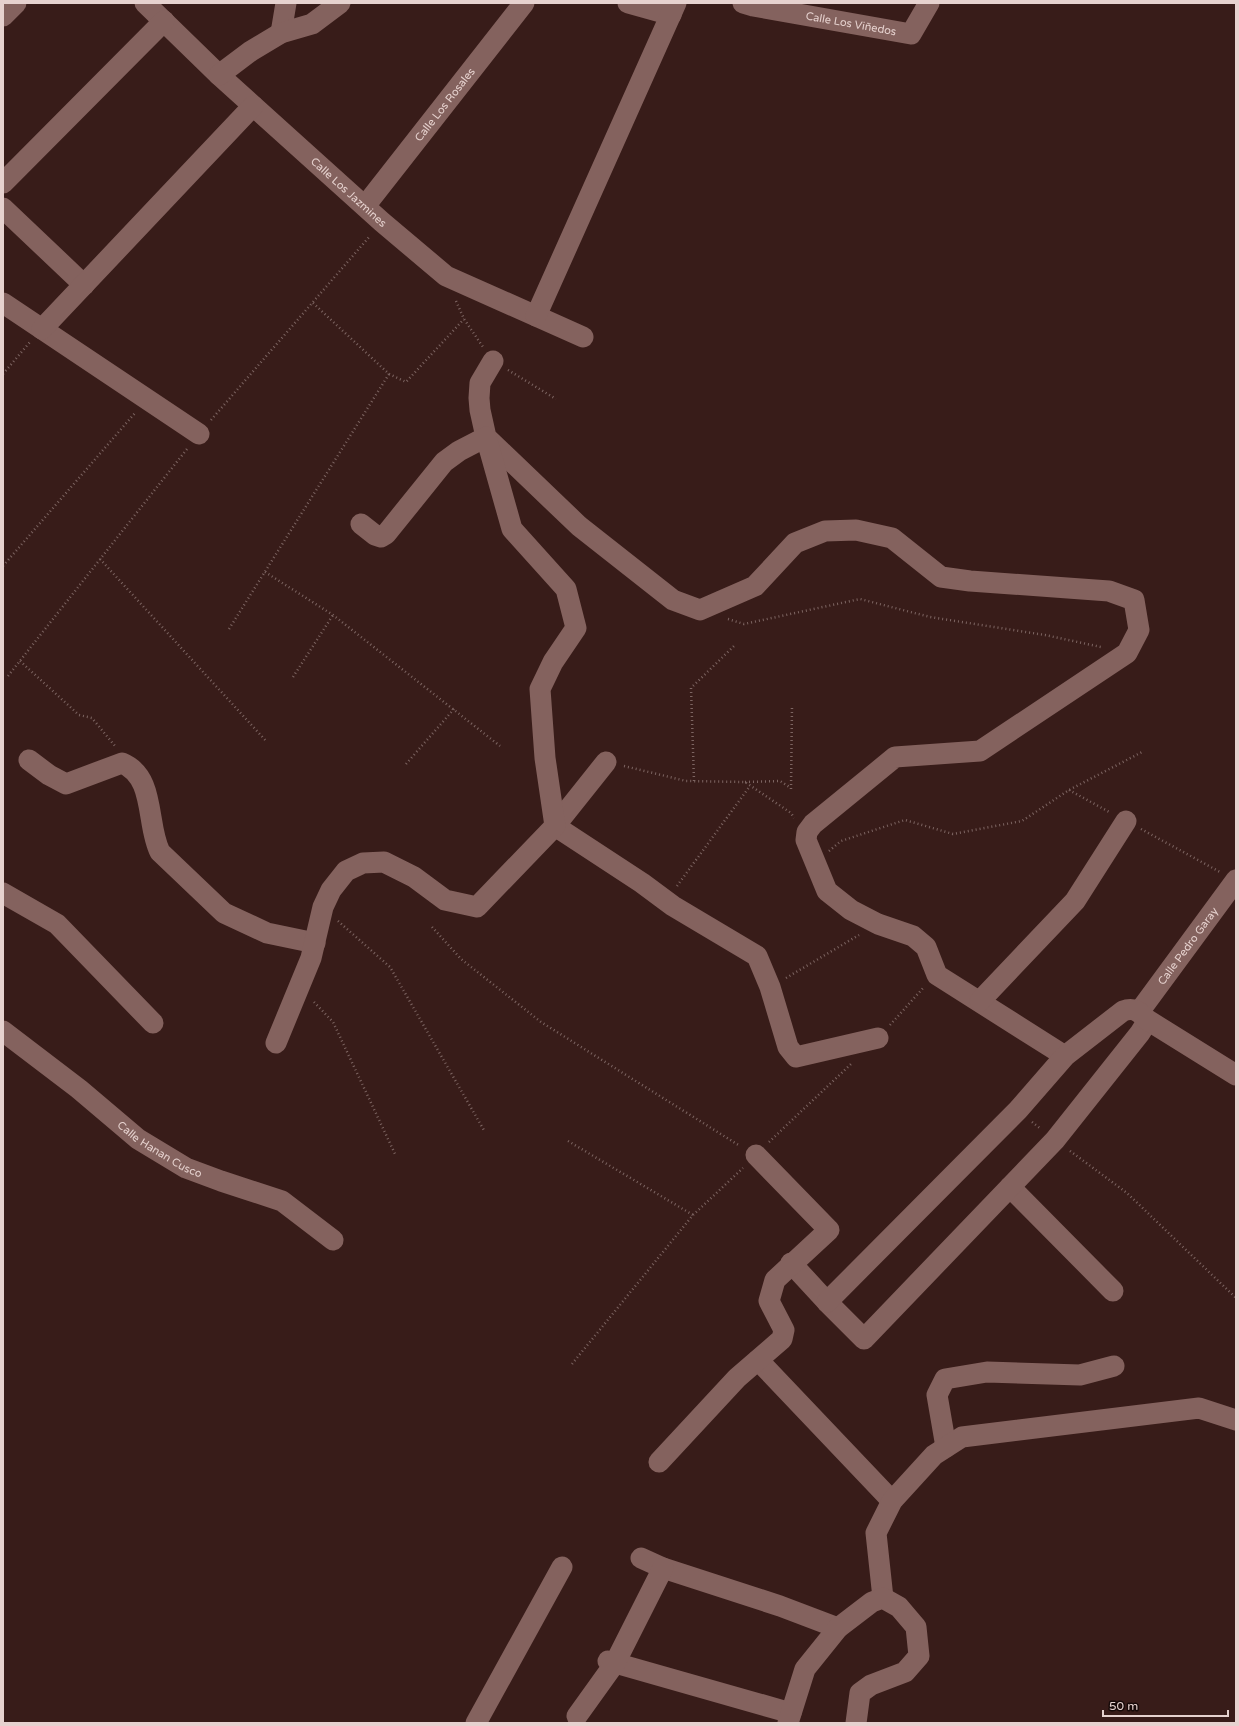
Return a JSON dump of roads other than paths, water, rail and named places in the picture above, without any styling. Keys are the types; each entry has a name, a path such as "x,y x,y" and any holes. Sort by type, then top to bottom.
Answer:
{"street":[{"path":"3,16 16,3"},
{"name":"Calle Los Jazmines","path":"146,3 219,75 253,106 446,276 583,338"},
{"path":"281,33 286,3"},
{"path":"219,75 251,51 281,33 312,24 340,3"},
{"name":"Calle Los Rosales","path":"365,206 524,3"},
{"path":"536,316 673,9 628,3"},
{"name":"Calle Los Viñedos","path":"750,4 911,34 929,3"},
{"path":"3,183 164,21"},
{"path":"42,329 253,106"},
{"path":"3,208 84,285"},
{"path":"3,303 199,434"},
{"path":"493,361 480,383 480,410 512,530 566,588 576,628 553,662 540,689 545,758 555,826 666,901 757,956 770,987 788,1047 796,1057 878,1038"},
{"path":"361,524 375,535 381,537 386,534 444,462 459,451 486,437"},
{"path":"486,437 579,526 673,600 700,610 755,586 794,543 825,531 856,530 892,538 941,577 970,581 1109,591 1134,600 1138,630 1127,653 980,751 895,757 813,824 807,832 806,840 827,891 851,910 878,924 913,936 926,947 938,975 1066,1056"},
{"path":"29,760 66,784 122,763 131,767 146,790 155,843 160,852 224,913 267,933 315,943"},
{"path":"276,1043 311,958 323,907 331,890 346,871 363,863 384,862 414,877 445,900 477,907 555,826 606,762"},
{"path":"980,1001 1075,901 1126,821"},
{"name":"Calle Pedro Garay","path":"827,1302 864,1339 1055,1140 1140,1033 1145,1025 1142,1015 1236,880"},
{"path":"3,893 57,924 153,1023"},
{"path":"791,1263 827,1302 1018,1110 1066,1056 1123,1011 1128,1009 1142,1015 1236,1075"},
{"name":"Calle Hanan Cusco","path":"3,1031 78,1089 138,1139 186,1168 282,1201 333,1240"},
{"path":"659,1462 737,1378 782,1339 784,1330 769,1301 775,1280 791,1263 829,1230 756,1155"},
{"path":"1010,1187 1113,1291"},
{"path":"758,1360 892,1501"},
{"path":"946,1447 937,1395 946,1380 987,1372 1080,1375 1114,1366"},
{"path":"883,1598 876,1533 892,1501 934,1455 962,1437 1199,1408 1236,1420"},
{"path":"640,1558 663,1568 780,1606 838,1628"},
{"path":"476,1723 562,1567"},
{"path":"578,1716 611,1662 663,1568"},
{"path":"611,1662 790,1718 805,1669 838,1628 872,1602 883,1598 899,1607 916,1627 919,1656 905,1672 871,1685 860,1693 856,1723"}]}
